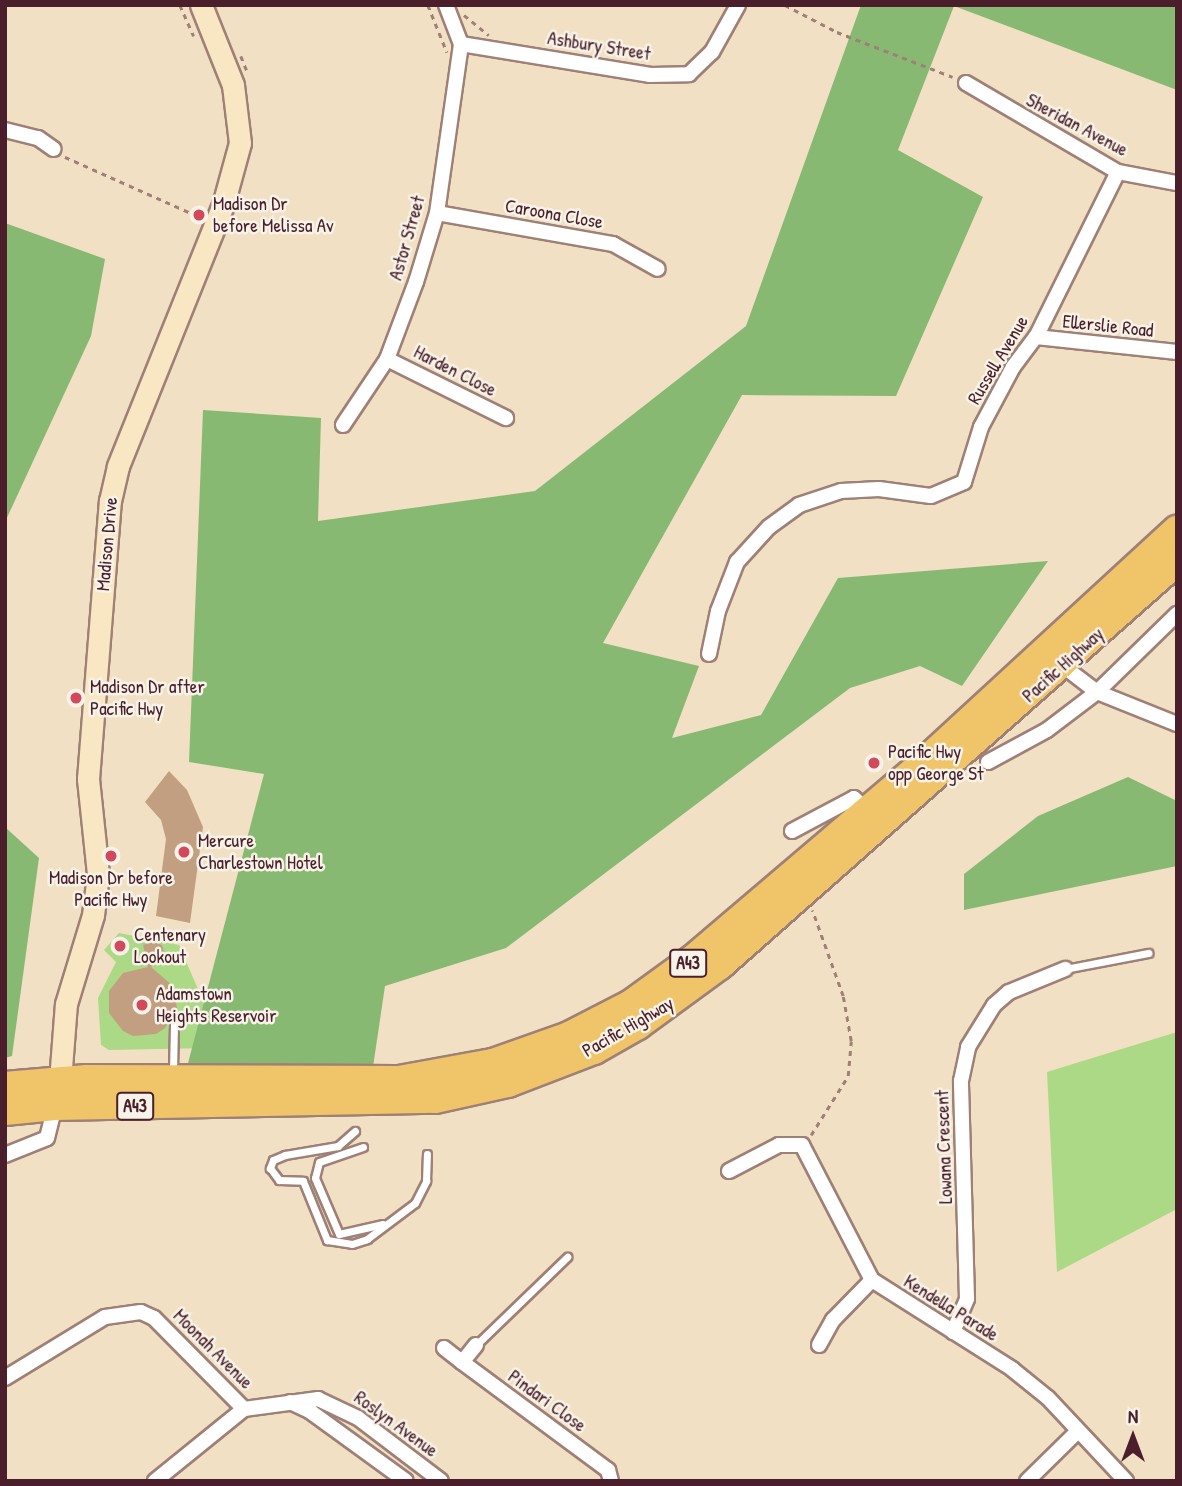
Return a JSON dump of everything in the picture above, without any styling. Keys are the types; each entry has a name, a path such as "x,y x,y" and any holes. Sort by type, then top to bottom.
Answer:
{"highway":[{"name":"Pacific Highway","path":"5,1111 59,1093 173,1080 399,1080 472,1068 533,1051 604,1019 663,982 867,810 1177,530"},
{"name":"Pacific Highway","path":"5,1086 59,1093 375,1103 435,1098 508,1083 594,1050 639,1025 720,965 1063,666 1177,561"}],"main road":[{"name":"Madison Drive","path":"59,1093 66,1004 93,915 97,874 89,779 110,501 118,466 223,205 240,143 233,85 201,5"}],"street":[{"path":"446,5 461,44"},
{"name":"Ashbury Street","path":"461,44 650,75 689,74 712,52 738,5"},
{"name":"Astor Street","path":"343,425 387,359 437,214 461,44"},
{"name":"Sheridan Avenue","path":"966,83 1118,172 1177,183"},
{"path":"5,130 38,138 54,149"},
{"name":"Russell Avenue","path":"709,654 718,611 737,562 769,527 799,505 841,491 879,489 931,496 964,482 981,428 1013,367 1036,337 1118,172"},
{"name":"Caroona Close","path":"437,214 612,244 658,269"},
{"name":"Ellerslie Road","path":"1036,337 1177,352"},
{"name":"Harden Close","path":"387,359 506,418"},
{"name":"Pacific Highway","path":"989,762 1047,730 1097,692 1177,614"},
{"path":"1063,666 1097,692 1177,724"},
{"path":"792,831 853,798 867,810"},
{"name":"Lowana Crescent","path":"953,1332 965,1307 967,1289 961,1081 968,1047 979,1025 1009,992 1065,969"},
{"path":"5,1155 47,1138 59,1093"},
{"path":"729,1171 799,1144 872,1280 833,1320 819,1345"},
{"name":"Kendella Parade","path":"872,1280 1012,1369 1078,1430 1126,1481"},
{"name":"Moonah Avenue","path":"5,1378 105,1317 141,1312 154,1318 244,1409"},
{"path":"462,1362 476,1345"},
{"name":"Pindari Close","path":"444,1348 610,1475"},
{"name":"Roslyn Avenue","path":"155,1481 244,1409 286,1400 318,1399 340,1406 441,1481"},
{"name":"Roslyn Avenue","path":"286,1400 311,1412 405,1481"},
{"path":"1027,1481 1078,1430"}],"lane":[{"path":"1065,969 1148,953"},
{"path":"173,1080 174,1024"},
{"path":"355,1131 338,1146 285,1155 273,1160 270,1168 279,1180 303,1181 327,1240 352,1244 367,1239 415,1203 426,1181 427,1154"},
{"path":"363,1147 320,1162 315,1178 339,1234 388,1223"},
{"path":"476,1345 567,1257"}],"path":[{"path":"428,5 449,61"},
{"path":"459,5 463,14 487,34 498,36"},
{"path":"785,5 837,32 966,83"},
{"path":"73,164 186,212"},
{"path":"799,1144 848,1076 851,1041 843,996 804,892"}],"green space":[{"path":"861,5 1177,5 1177,90 954,6 898,150 983,197 896,396 742,395 603,643 699,666 672,738 761,715 838,578 1048,561 962,686 920,666 850,688 506,948 385,986 373,1067 187,1067 264,774 189,762 203,410 321,418 318,521 535,491 746,326"},
{"path":"5,223 105,259 91,336 5,522"},
{"path":"1128,777 1177,801 1177,866 964,910 964,874 1038,816"},
{"path":"5,827 39,858 12,1056 5,1058"},
{"path":"119,933 179,945 213,1024 208,1048 109,1050 101,1045 98,998 116,962 104,950"},
{"path":"1177,1032 1177,1209 1057,1272 1047,1072"}],"building":[{"name":"Mercure Charlestown Hotel","path":"169,771 187,790 203,827 190,923 156,916 166,839 161,820 145,802"},
{"name":"Adamstown Heights Reservoir","path":"153,942 162,945 165,954 151,967 173,986 177,1008 165,1028 156,1034 133,1036 123,1031 109,1013 109,991 123,973 148,967 143,945"}],"place":[{"name":"Madison Dr before Melissa Av","path":"199,215"},
{"name":"Madison Dr after Pacific Hwy","path":"76,698"},
{"name":"Pacific Hwy opp George St","path":"874,763"},
{"name":"Mercure Charlestown Hotel","path":"184,852"},
{"name":"Madison Dr before Pacific Hwy","path":"111,856"},
{"name":"Centenary Lookout","path":"120,946"},
{"name":"Adamstown Heights Reservoir","path":"142,1005"}]}
